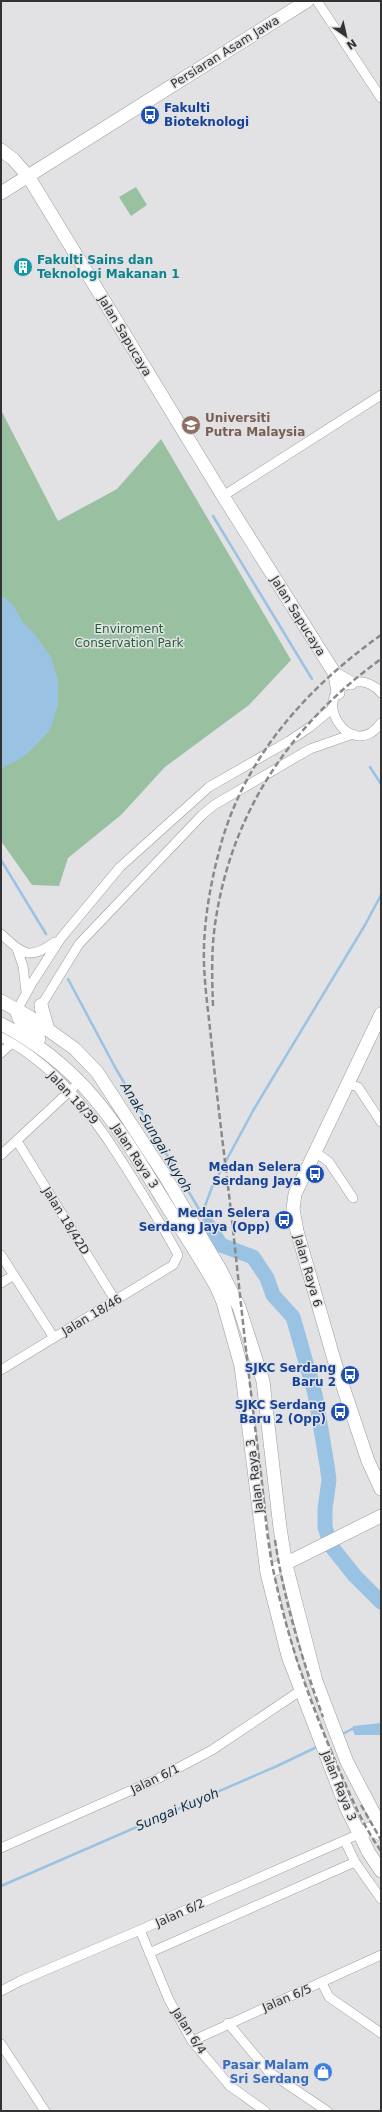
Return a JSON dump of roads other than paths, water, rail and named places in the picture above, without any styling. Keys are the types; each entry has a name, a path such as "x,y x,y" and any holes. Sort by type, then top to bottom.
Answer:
{"street":[{"name":"Persiaran Asam Jawa","path":"5,191 307,1"},
{"path":"317,1 381,98"},
{"name":"Jalan Sapucaya","path":"3,152 13,159 28,176 223,496 335,674"},
{"path":"3,152 12,169 12,177 5,191"},
{"path":"223,496 381,395"},
{"path":"335,674 350,683 367,683 379,689"},
{"path":"335,674 338,693 333,708 334,717 338,725 353,734 362,735 371,732 381,723"},
{"path":"338,693 350,683"},
{"path":"17,1012 26,992 61,938 120,867 209,787 290,741 333,708"},
{"path":"1,1017 41,1005 79,944 202,815 214,805 310,749 353,734"},
{"path":"1,934 17,949 29,954 42,952 61,938"},
{"path":"17,949 23,966 26,992"},
{"path":"41,1005 48,1030"},
{"path":"17,1012 73,1066 85,1081 91,1092"},
{"name":"Jalan Raya 3","path":"17,1012 48,1030 76,1049 107,1086 165,1176 212,1256 239,1307 263,1381 280,1528 286,1565 316,1681 347,1762 381,1827"},
{"name":"Jalan Raya 6","path":"381,1014 315,1152 293,1202 297,1231 335,1363 368,1461 381,1489"},
{"name":"Jalan Raya 3","path":"1,1024 57,1060 91,1092 124,1136 210,1275 223,1302 241,1366 267,1573 288,1656 300,1691 332,1768 346,1808 359,1834 381,1871"},
{"name":"Jalan 18/39","path":"1,1037 12,1043 51,1072 100,1128 178,1256"},
{"path":"1,1053 12,1043"},
{"path":"1,1155 80,1081"},
{"path":"348,1084 358,1087 381,1122"},
{"name":"Jalan 18/42D","path":"17,1141 115,1300"},
{"path":"315,1152 329,1162 353,1198"},
{"path":"1,1255 54,1338"},
{"name":"Jalan 18/46","path":"1,1370 173,1265 178,1256"},
{"path":"1,1283 14,1275"},
{"path":"267,1573 286,1565 375,1518"},
{"path":"280,1528 290,1548 297,1554 308,1553"},
{"name":"Jalan 6/1","path":"1,1848 159,1778 212,1750 300,1691"},
{"path":"359,1834 370,1829 381,1834"},
{"name":"Jalan 6/2","path":"1,1991 20,1981 359,1834"},
{"path":"345,1841 355,1862 381,1899"},
{"path":"149,1953 355,1862"},
{"name":"Jalan 6/4","path":"140,1930 169,2000 192,2040 230,2086 265,2111"},
{"name":"Jalan 6/5","path":"192,2040 322,1983 381,1955"},
{"path":"322,1983 329,1998 381,2033"},
{"path":"228,2023 269,2072 327,2111"},
{"path":"1,2044 46,2111"}],"water":[{"path":"1,595 13,605 24,624 32,631 51,657 58,680 58,705 50,730 20,759 1,768"},
{"path":"381,1723 381,1735 355,1735 352,1729 353,1726"}],"waterway":[{"path":"213,516 312,679"},
{"path":"370,767 381,784"},
{"name":"Anak Sungai Kuyoh","path":"1,860 46,934"},
{"path":"208,1225 205,1206 212,1187 254,1109 365,925 381,895"},
{"name":"Anak Sungai Kuyoh","path":"68,979 116,1069 206,1221"},
{"name":"Anak Sungai Kuyoh","path":"208,1225 221,1245 253,1257 267,1278 273,1295 293,1317 315,1394 327,1465 329,1480 325,1509 325,1527 331,1546 355,1576 381,1602"},
{"name":"Sungai Kuyoh","path":"341,1735 352,1729"},
{"name":"Sungai Kuyoh","path":"1,1886 277,1766 319,1746"}],"railway":[{"path":"381,635 354,655 305,701 263,752 246,781 232,812 221,844 215,869 206,921 204,958 206,992 216,1084 266,1526 272,1565 286,1624 316,1714 355,1806 381,1851"},
{"path":"213,1006 212,973 216,918 224,878 252,805 272,772 295,740 320,711 349,684 381,659"},
{"path":"275,1540 283,1585 294,1630 323,1717"},
{"path":"361,1805 381,1840"}],"place":[{"name":"Fakulti Bioteknologi","path":"150,115"},
{"name":"Fakulti Sains dan Teknologi Makanan 1","path":"23,267"},
{"name":"Universiti Putra Malaysia","path":"191,425"},
{"name":"Medan Selera Serdang Jaya","path":"315,1174"},
{"name":"Medan Selera Serdang Jaya (Opp)","path":"284,1220"},
{"name":"SJKC Serdang Baru 2","path":"350,1375"},
{"name":"SJKC Serdang Baru 2 (Opp)","path":"340,1412"},
{"name":"Pasar Malam Sri Serdang","path":"323,2072"}],"park label":[{"name":"Enviroment Conservation Park","path":"129,636"}]}
